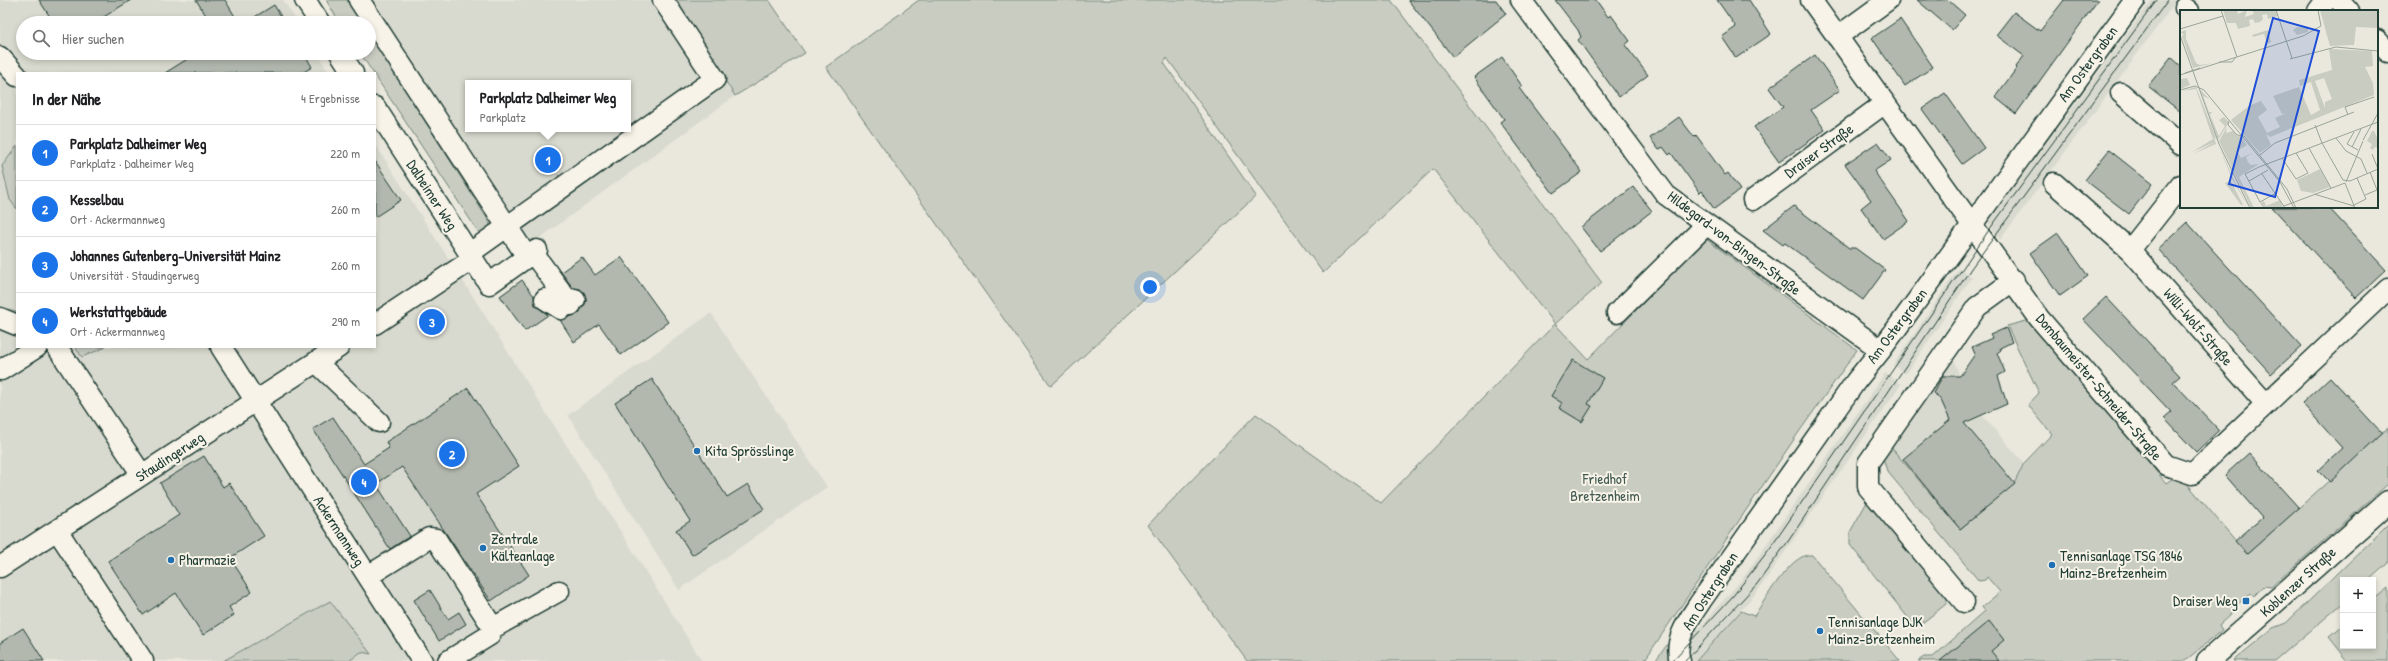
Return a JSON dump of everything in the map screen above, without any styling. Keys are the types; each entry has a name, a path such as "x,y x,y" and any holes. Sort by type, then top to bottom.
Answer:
{"main road":[{"name":"Koblenzer Straße","path":"2208,661 2388,502"}],"street":[{"path":"305,0 315,16"},
{"path":"360,0 370,16"},
{"path":"376,323 446,277 507,228 715,79 663,0"},
{"name":"Hildegard-von-Bingen-Straße","path":"1521,0 1666,195 1881,350"},
{"path":"1811,0 1972,224"},
{"path":"1837,37 1888,0"},
{"name":"Am Ostergraben","path":"1680,661 1678,655 1679,640 1688,621 1856,381 1881,350 2135,0"},
{"path":"2319,10 2326,0"},
{"path":"2339,0 2348,10"},
{"path":"376,25 507,228 532,254 572,302 561,309 545,299"},
{"path":"2378,41 2388,52"},
{"path":"0,57 16,75"},
{"path":"345,60 352,72"},
{"path":"2121,93 2180,144"},
{"name":"Draiser Straße","path":"1753,200 1884,103"},
{"name":"Dalheimer Weg","path":"376,109 489,284 532,254"},
{"name":"Willi-Wolf-Straße","path":"2054,183 2130,250 2266,404"},
{"path":"2130,250 2180,186"},
{"name":"Dombaumeister-Schneider-Straße","path":"1972,224 2048,328 2166,465 2192,474 2388,289"},
{"path":"1617,313 1706,225"},
{"path":"1964,602 1868,486 1868,463 1977,307 2014,280"},
{"path":"0,318 16,325"},
{"path":"1,370 35,348"},
{"path":"58,348 142,475"},
{"name":"Ackermannweg","path":"222,348 422,661"},
{"name":"Staudingerweg","path":"0,567 337,348"},
{"path":"316,362 379,422"},
{"path":"57,530 143,661"},
{"path":"368,576 429,538 436,539 493,628"},
{"path":"448,661 490,635 493,628 559,591"}],"shaded area":[{"path":"0,0 283,0 293,16 16,16 16,60 321,60 328,72 16,72 16,348 376,348 376,146 474,298 702,661 0,661"},
{"path":"348,0 674,0 735,96 525,249 515,234 490,251 479,233 485,233 376,48 376,16 357,16"},
{"path":"2152,0 2177,0 2000,240 1988,222"},
{"path":"1959,268 1972,277 1906,374 1893,365"},
{"name":"Kita Sprösslinge","path":"711,313 827,487 679,590 568,415"},
{"path":"1950,351 1976,417 1982,415 2024,463 2015,484 1960,529 1890,446"},
{"path":"1885,373 1901,384 1757,592 1696,661 1692,661 1689,642 1692,636 1743,578"}],"green space":[{"path":"326,0 348,0 358,16 336,16"},
{"path":"674,0 769,0 805,53 735,96"},
{"path":"919,0 1391,0 1602,283 1555,324 1433,169 1323,273 1167,58 1164,63 1256,196 1051,386 826,67"},
{"path":"376,44 490,223 489,230 485,233 479,233 376,77 376,72 373,72 365,60 376,60"},
{"path":"16,147 16,208 10,200 2,166"},
{"name":"Friedhof Bretzenheim","path":"1706,239 1857,350 1799,432 1644,661 1247,661 1148,525 1256,414 1381,503 1555,324 1588,359"},
{"path":"2030,320 2166,483 2179,474 2247,554 2388,428 2388,484 2271,587 2264,586 2254,596 2251,593 2232,609 2232,613 2219,625 2222,630 2185,661 1918,661 1924,657 1933,657 1985,611 1982,607 2000,592 1987,577 1985,580 1979,581 1887,471 1883,458 1890,446 1960,529 2014,484 2024,463 2052,434 2028,405 2039,393 2007,326"},
{"path":"76,348 104,348 82,357"},
{"path":"1867,502 1948,597 1946,604 1921,624 1913,624 1850,545 1850,532"},
{"path":"2388,525 2388,563 2372,577 2340,577 2340,606 2275,661 2233,661 2273,628 2286,623"},
{"name":"Tennisanlage DJK Mainz-Bretzenheim","path":"1812,555 1900,661 1696,661 1741,611 1754,616 1785,572 1799,558"},
{"path":"2388,588 2388,661 2348,661 2329,637 2340,628 2340,649 2376,649 2376,598"},
{"path":"330,601 371,654 361,652 349,661 223,661"},
{"path":"1670,641 1671,657 1667,661 1655,661"}],"building":[{"path":"39,0 131,0 105,16 49,16"},
{"path":"196,0 225,0 235,16 206,16"},
{"path":"1408,0 1496,0 1506,14 1453,57"},
{"path":"1555,0 1596,0 1608,17 1611,15 1630,41 1625,45 1648,75 1619,97 1578,40 1581,37 1578,30"},
{"path":"1717,0 1749,0 1771,34 1736,58 1722,37 1736,27"},
{"path":"1917,0 1948,0 1965,15 1952,30"},
{"path":"2064,0 2098,0 2016,114 1995,97 2017,68 2016,67 2024,56 1996,35 2014,12 2040,31"},
{"path":"274,5 281,16 256,16"},
{"path":"1900,19 1933,67 1905,86 1872,38"},
{"path":"1815,55 1840,90 1811,110 1825,130 1779,162 1754,127 1783,107 1769,88"},
{"path":"1502,57 1522,86 1519,88 1582,172 1553,193 1500,122 1504,119 1474,77"},
{"path":"2171,57 2180,65 2180,111 2148,86"},
{"path":"186,60 308,60 312,67 304,72 167,72"},
{"path":"1945,93 1984,148 1962,164 1922,109"},
{"path":"1679,117 1694,137 1696,135 1725,175 1728,173 1740,190 1714,209 1702,191 1700,193 1671,153 1669,155 1663,147 1659,150 1650,138"},
{"path":"1878,142 1891,160 1874,171 1909,221 1883,239 1861,208 1871,200 1845,164"},
{"path":"2109,150 2152,184 2129,214 2085,180"},
{"path":"376,162 401,200 376,216"},
{"path":"1633,187 1652,211 1600,251 1581,227"},
{"path":"1794,206 1849,248 1855,248 1885,270 1863,300 1785,243 1783,245 1763,230"},
{"path":"2273,208 2329,208 2386,270 2356,298"},
{"path":"2187,222 2301,347 2271,374 2158,249"},
{"path":"2058,233 2088,276 2060,296 2030,253"},
{"path":"582,257 595,275 621,257 668,322 621,355 599,324 574,342 560,320 578,314 585,304 586,298 580,289 573,288 561,272"},
{"path":"522,280 534,296 535,305 548,315 525,331 500,296"},
{"path":"2106,297 2180,376 2173,382 2219,430 2196,452 2164,418 2171,412 2083,319"},
{"path":"2006,328 2012,342 2000,348 2001,350 1997,353 2005,372 1998,376 2007,404 1964,423 2015,484 1960,529 1903,459 1950,420 1940,398 1933,393 1943,376 1960,376 1975,354 1972,347 1992,338 1990,335"},
{"path":"1573,360 1603,378 1588,404 1592,406 1582,422 1559,408 1562,403 1551,396"},
{"path":"2330,377 2382,433 2330,482 2318,470 2342,448 2302,403"},
{"path":"652,379 727,497 748,484 764,509 692,555 676,530 690,521 615,403"},
{"path":"468,388 519,466 476,494 529,575 491,601 402,467 376,484 410,536 390,549 313,429 333,417 364,464 389,448 386,442"},
{"path":"2249,453 2299,508 2247,554 2235,541 2262,518 2225,475"},
{"name":"Pharmazie","path":"204,456 223,487 229,483 264,536 230,558 252,592 229,607 234,615 203,635 176,593 143,615 108,561 179,515 160,483"},
{"path":"430,590 448,619 459,612 466,624 439,641 414,600"},
{"path":"1989,621 2004,640 1991,651 1999,661 1940,661"},
{"path":"23,628 44,661 0,661 0,643"}],"tram line":[{"path":"1672,661 1733,596 1771,547 1989,230 2157,0"},
{"path":"1685,661 1757,584 1789,540 1972,267 2168,0"}],"place":[{"name":"Parkplatz Dalheimer Weg","path":"548,160"},
{"name":"Johannes Gutenberg-Universität Mainz","path":"432,322"},
{"name":"Kita Sprösslinge","path":"697,451"},
{"name":"Kesselbau","path":"452,454"},
{"name":"Werkstattgebäude","path":"364,482"},
{"name":"Zentrale Kälteanlage","path":"483,548"},
{"name":"Pharmazie","path":"171,560"},
{"name":"Tennisanlage TSG 1846 Mainz-Bretzenheim","path":"2052,565"},
{"name":"Draiser Weg","path":"2246,601"},
{"name":"Tennisanlage DJK Mainz-Bretzenheim","path":"1820,631"}]}
